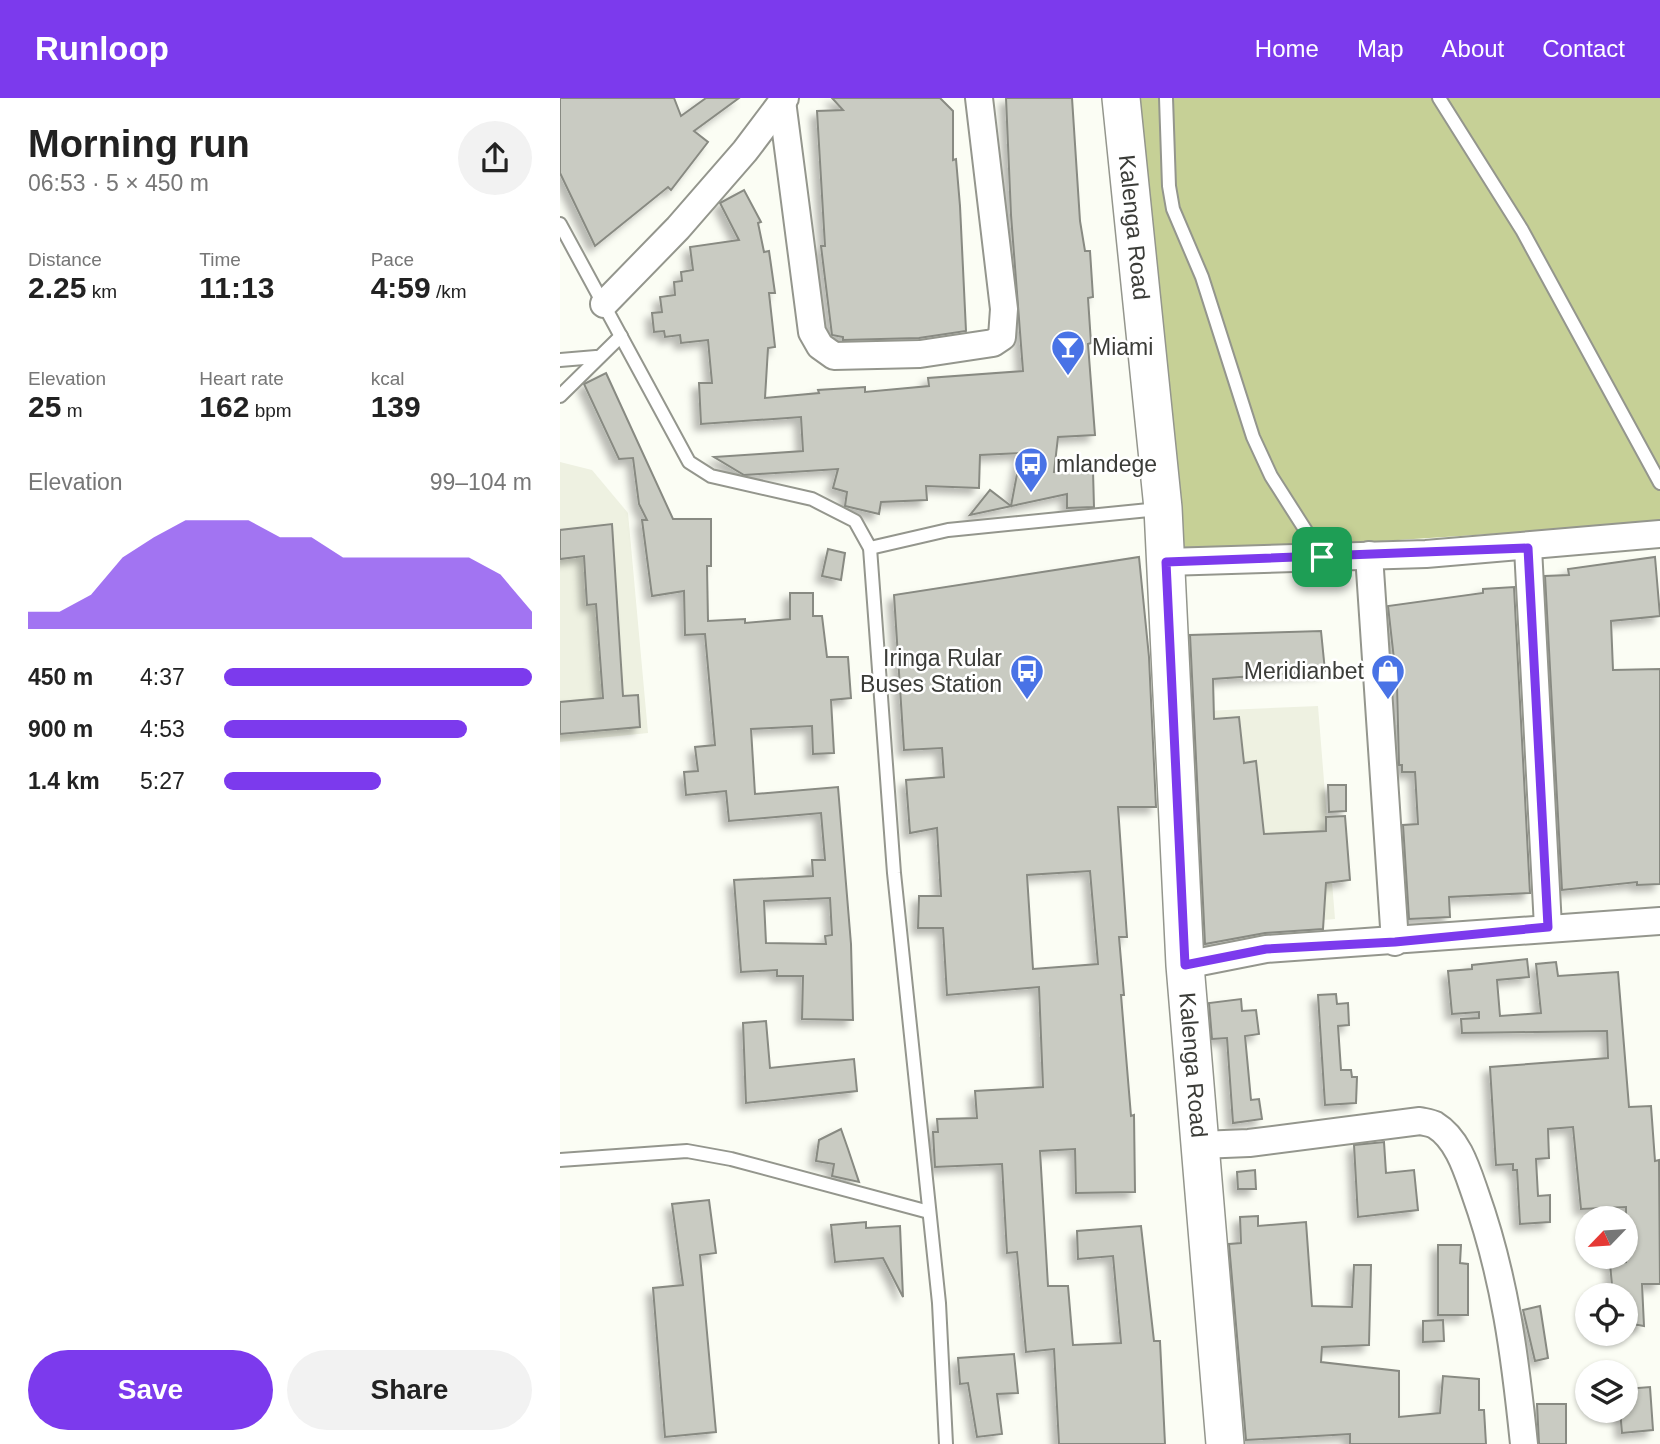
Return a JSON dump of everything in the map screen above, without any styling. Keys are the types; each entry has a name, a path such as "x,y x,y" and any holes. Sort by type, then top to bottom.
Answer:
{"main road":[{"name":"Kalenga Road","path":"1121,98 1163,508 1185,965 1225,1444"}],"street":[{"path":"783,100 812,332 820,346 834,356 884,357 993,343 1002,337 1004,309 979,98"},
{"path":"604,304 678,228 745,151 783,100"},
{"path":"1166,562 1528,548 1660,534"},
{"path":"1528,548 1548,927"},
{"path":"1369,555 1395,942"},
{"path":"1185,965 1266,949 1395,942 1548,927 1660,920"},
{"path":"1200,1145 1249,1143 1420,1121 1435,1125 1458,1149 1503,1283 1514,1346 1524,1444"}],"lane":[{"path":"1166,98 1169,186 1173,209 1202,277 1253,437 1271,477 1322,557"},
{"path":"1438,98 1486,168 1528,240 1660,483"},
{"path":"560,224 690,462 711,476 812,499 855,521 870,548 894,873 939,1303 946,1444"},
{"path":"560,396 621,336"},
{"path":"560,360 596,358"},
{"path":"870,548 948,530 1163,508"},
{"path":"560,1160 687,1151 731,1159 929,1212"}],"shaded area":[{"path":"560,462 592,470 628,513 648,733 560,742"},
{"path":"1318,706 1335,919 1178,933 1157,713"}],"green space":[{"path":"1130,98 1660,98 1660,523 1150,556"}],"building":[{"path":"560,98 674,98 681,116 706,98 739,98 694,131 708,142 671,190 668,187 595,246 560,173"},
{"path":"832,98 940,98 953,111 953,160 956,159 960,206 966,331 919,338 843,340 843,337 832,335 821,246 825,246 817,111 843,110"},
{"path":"1006,98 1072,98 1080,221 1085,251 1090,251 1093,297 1088,298 1091,343 1088,344 1095,435 1058,437 1054,472 1093,471 1094,507 1067,508 1067,494 970,515 990,490 1011,506 1021,453 980,455 979,488 926,486 927,500 881,502 879,514 845,506 847,492 833,488 838,469 744,475 714,457 803,451 801,417 701,424 699,383 712,383 708,340 681,343 680,335 665,337 664,331 654,332 652,313 662,312 660,297 675,295 674,282 682,281 681,272 693,270 690,247 739,240 720,203 744,190 761,222 758,223 764,252 769,251 775,293 769,293 775,347 768,348 765,398 819,393 818,390 865,387 865,392 929,386 928,378 1023,371 1011,215"},
{"path":"606,373 673,519 711,519 711,566 707,566 708,621 745,619 745,623 790,619 790,593 813,593 813,616 822,616 827,657 848,657 851,698 831,700 834,753 813,754 812,726 751,729 755,794 838,787 851,944 853,1020 802,1019 803,976 777,976 777,970 741,972 734,880 813,876 812,860 825,860 821,813 729,821 726,791 686,795 684,772 698,771 695,747 715,745 705,634 685,635 684,591 652,596 642,520 647,520 639,504 633,458 619,459 584,384","holes":["830,898 832,935 825,936 826,944 766,943 764,901"]},
{"path":"612,524 623,696 638,695 640,727 560,734 560,702 603,698 596,604 587,605 584,556 560,559 560,530"},
{"path":"828,549 845,553 841,580 822,576"},
{"path":"1139,557 1149,657 1156,807 1118,807 1127,937 1119,937 1124,995 1121,995 1131,1116 1134,1115 1135,1192 1076,1193 1075,1149 1040,1151 1048,1286 1068,1286 1073,1345 1121,1343 1113,1256 1078,1259 1077,1231 1141,1226 1154,1341 1160,1341 1165,1444 1059,1444 1054,1349 1026,1352 1017,1252 1007,1253 1002,1164 935,1167 933,1132 938,1132 937,1119 977,1118 975,1091 1043,1087 1039,987 947,995 943,928 918,928 919,896 941,896 937,828 910,833 906,780 944,777 942,748 904,750 894,595","holes":["1090,871 1098,964 1033,969 1027,875"]},
{"path":"1655,557 1660,616 1611,621 1613,670 1660,669 1660,884 1637,885 1637,882 1562,890 1545,576 1569,575 1568,569"},
{"path":"1514,587 1530,893 1449,897 1450,917 1409,919 1403,825 1418,824 1415,772 1402,772 1402,765 1399,765 1397,686 1388,606 1483,593 1483,589"},
{"path":"1321,631 1325,671 1213,679 1214,719 1239,717 1244,763 1256,761 1264,834 1326,831 1326,817 1345,816 1350,880 1326,883 1323,929 1265,933 1205,944 1190,635"},
{"path":"1328,785 1346,785 1346,811 1329,812"},
{"path":"1527,959 1529,977 1497,980 1500,1016 1541,1013 1536,964 1556,962 1558,976 1618,972 1629,1107 1651,1106 1655,1161 1659,1160 1660,1284 1642,1284 1644,1326 1638,1325 1638,1283 1612,1283 1610,1269 1638,1269 1638,1206 1581,1206 1573,1127 1548,1129 1549,1158 1536,1159 1538,1196 1550,1195 1550,1222 1520,1224 1517,1170 1513,1170 1513,1164 1496,1165 1490,1067 1608,1058 1607,1031 1462,1033 1461,1019 1479,1018 1479,1012 1452,1014 1448,971 1472,969 1472,965"},
{"path":"1336,994 1337,1004 1348,1003 1349,1025 1338,1026 1341,1070 1351,1070 1352,1077 1357,1077 1356,1103 1325,1105 1318,995"},
{"path":"1241,999 1242,1011 1256,1010 1259,1034 1245,1036 1251,1100 1259,1099 1262,1119 1233,1123 1227,1038 1212,1039 1209,1003"},
{"path":"766,1021 770,1068 854,1059 857,1091 746,1103 743,1023"},
{"path":"841,1129 859,1182 832,1176 834,1164 816,1161 819,1140"},
{"path":"1384,1142 1386,1173 1414,1170 1418,1210 1358,1217 1354,1145"},
{"path":"1255,1170 1256,1189 1238,1189 1237,1172"},
{"path":"709,1200 716,1253 700,1255 716,1432 665,1437 653,1288 683,1285 672,1204"},
{"path":"1258,1216 1258,1226 1306,1222 1312,1306 1352,1307 1354,1265 1371,1265 1369,1345 1322,1347 1321,1362 1399,1371 1399,1417 1440,1413 1443,1376 1479,1379 1479,1410 1484,1410 1486,1444 1350,1444 1350,1434 1246,1440 1229,1244 1241,1243 1240,1217"},
{"path":"866,1222 866,1228 900,1226 903,1297 883,1258 835,1262 831,1225"},
{"path":"1438,1245 1461,1245 1460,1263 1468,1264 1468,1315 1438,1315"},
{"path":"1540,1306 1548,1358 1535,1361 1523,1310"},
{"path":"1443,1320 1444,1341 1423,1342 1423,1321"},
{"path":"1014,1354 1018,1393 997,1394 1002,1434 977,1437 968,1383 960,1384 958,1358"},
{"path":"1650,1387 1653,1430 1622,1433 1621,1423 1638,1423 1638,1388"},
{"path":"1537,1404 1566,1404 1566,1444 1539,1444"}],"place":[{"name":"Miami","path":"1068,377"},
{"name":"mlandege","path":"1031,494"},
{"name":"Iringa Rular Buses Station","path":"1027,701"},
{"name":"Meridianbet","path":"1388,701"}],"route":[{"path":"1528,548 1548,927 1395,942 1266,949 1185,965 1166,562 1322,557 1528,548"}]}
